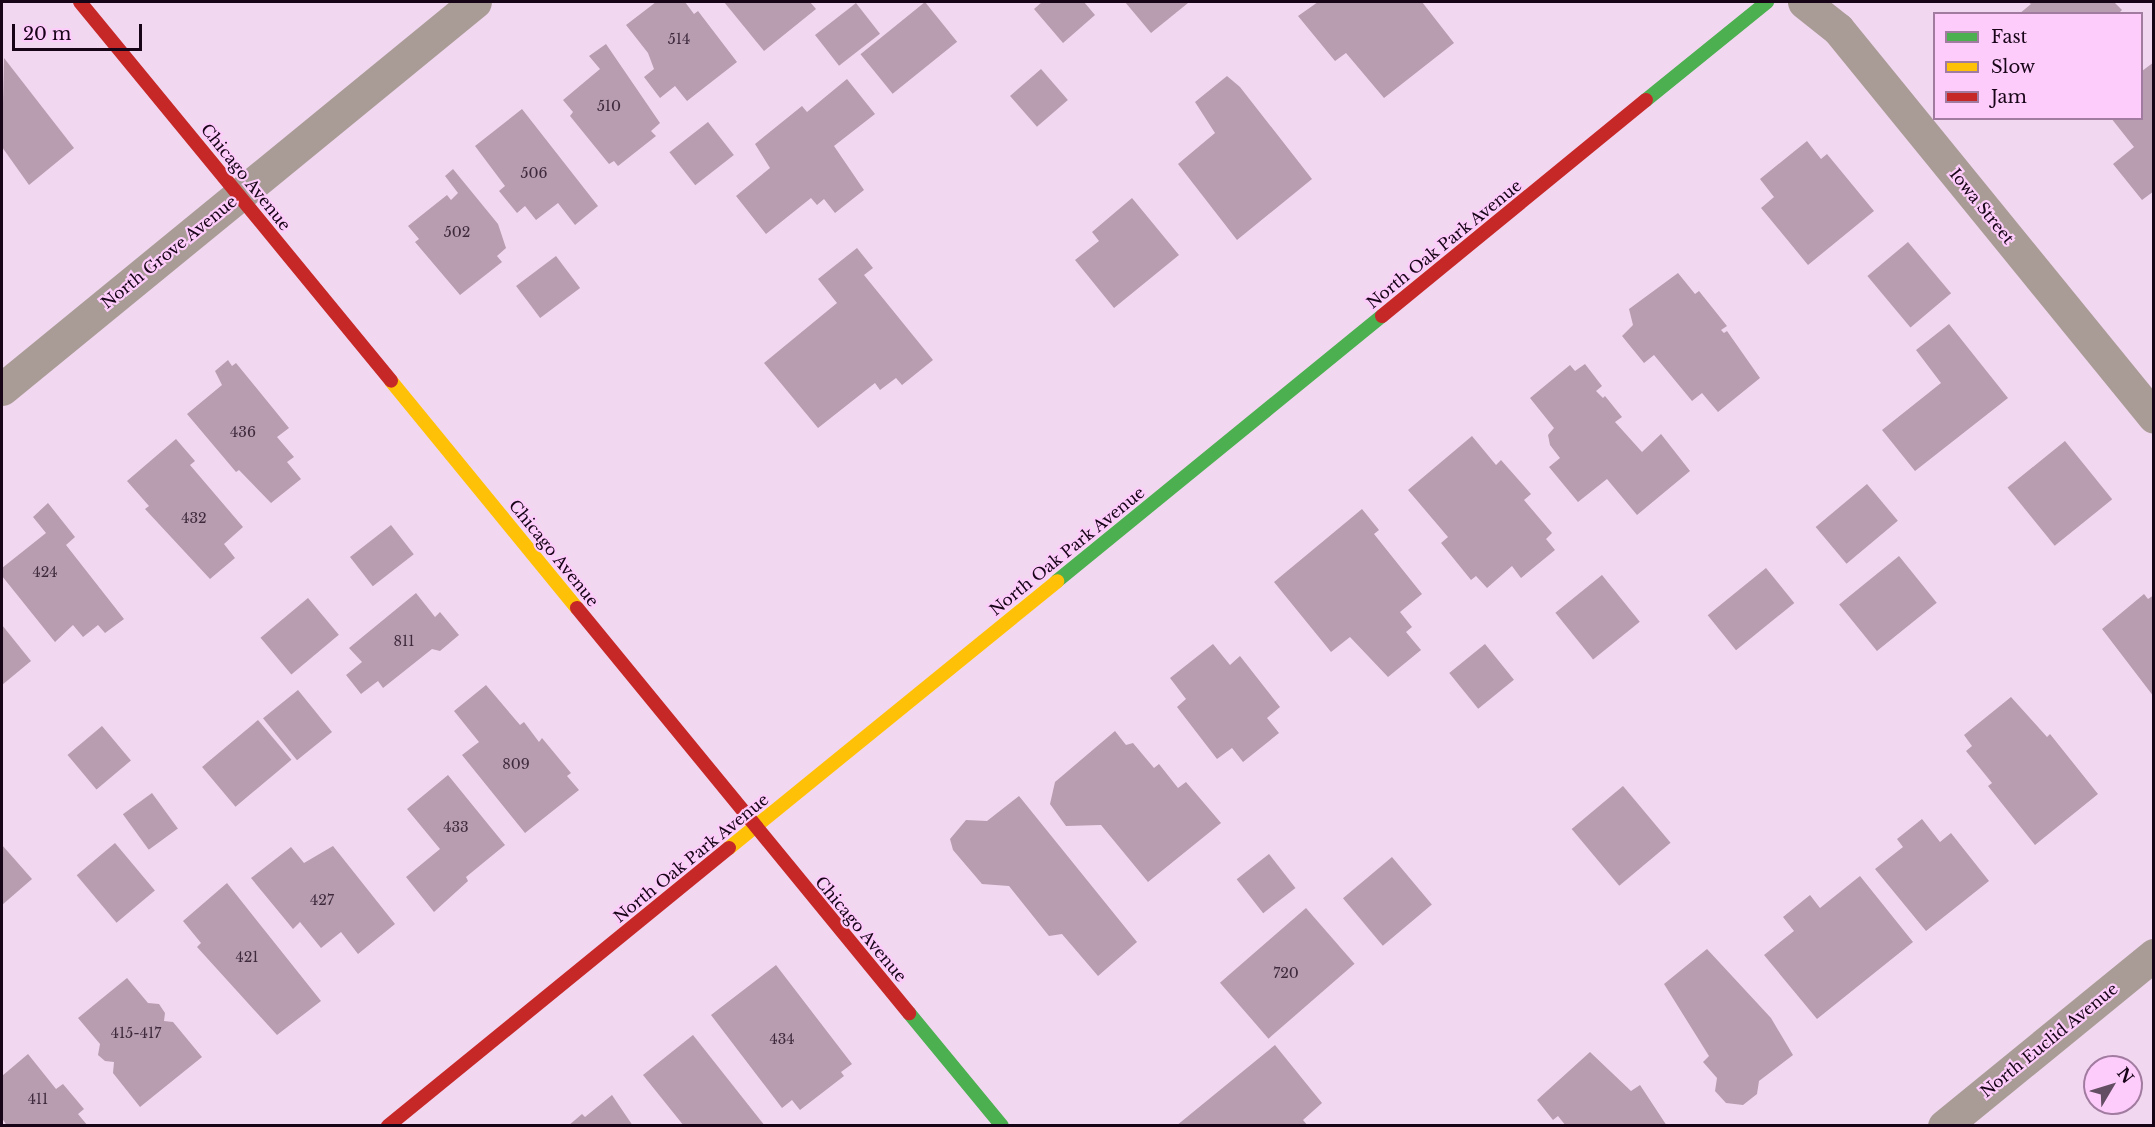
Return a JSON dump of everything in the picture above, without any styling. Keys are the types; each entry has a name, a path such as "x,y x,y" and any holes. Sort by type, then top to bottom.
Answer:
{"street":[{"name":"Chicago Avenue","path":"80,2 1002,1125"},
{"name":"North Grove Avenue","path":"2,389 475,2"},
{"name":"North Oak Park Avenue","path":"388,1125 1767,2"},
{"name":"Iowa Street","path":"1804,2 1838,29 2154,417"},
{"name":"North Euclid Avenue","path":"1944,1125 2154,955"}],"building":[{"path":"656,2 685,2 694,14 698,11 737,62 687,101 675,86 660,98 644,77 654,69 648,53 626,25"},
{"path":"724,2 810,2 816,9 764,51"},
{"path":"925,2 957,42 893,94 860,54"},
{"path":"1042,2 1084,2 1095,15 1063,43 1034,9"},
{"path":"1125,2 1187,2 1188,3 1151,33"},
{"path":"1318,2 1422,2 1454,43 1384,98 1346,53 1335,61 1298,16"},
{"path":"2028,2 2114,2 2122,10 2120,12 2021,12 2031,4"},
{"path":"856,3 880,34 839,66 815,35"},
{"path":"606,44 660,123 651,131 656,136 618,166 614,161 609,164 570,116 573,112 563,100 600,69 589,56"},
{"path":"4,58 74,148 29,185 2,147"},
{"path":"2154,62 2154,191 2142,200 2113,164 2134,147 2113,120 2143,120 2143,70"},
{"path":"1041,69 1068,100 1037,127 1010,96"},
{"path":"1227,76 1240,87 1312,179 1237,240 1178,164 1215,133 1195,102"},
{"path":"847,79 875,114 834,146 864,190 835,213 824,199 817,205 811,198 766,234 736,196 770,168 755,144 802,106 807,112"},
{"path":"522,109 598,206 575,225 558,203 536,220 525,206 517,213 499,191 505,186 475,146"},
{"path":"708,122 734,155 695,185 669,152"},
{"path":"1807,141 1821,159 1827,154 1874,211 1808,265 1761,208 1774,197 1760,179"},
{"path":"453,169 498,224 506,248 497,256 502,262 460,295 415,242 419,239 408,226 447,195 451,200 458,193 445,176"},
{"path":"1132,198 1179,255 1114,308 1075,260 1099,241 1092,232"},
{"path":"1908,242 1951,293 1910,327 1867,276"},
{"path":"857,248 873,268 864,275 933,360 902,385 896,378 880,390 875,383 818,428 764,363 837,303 818,279"},
{"path":"556,256 580,288 540,318 516,286"},
{"path":"1678,273 1695,294 1699,291 1727,326 1721,330 1724,333 1727,331 1760,378 1718,412 1702,393 1692,401 1654,355 1644,363 1622,336 1633,325 1629,309"},
{"path":"1949,324 2008,398 1915,471 1882,430 1941,383 1916,350"},
{"path":"228,360 232,366 236,363 289,428 277,437 294,457 287,462 301,479 271,503 239,470 236,472 187,414 222,385 215,371"},
{"path":"1585,364 1602,386 1596,391 1603,398 1605,396 1622,417 1615,422 1642,452 1661,434 1690,471 1637,515 1607,479 1578,502 1549,467 1560,458 1550,445 1548,435 1554,428 1530,398 1570,365 1575,371"},
{"path":"1472,436 1496,465 1501,460 1531,494 1524,500 1552,533 1546,539 1555,550 1521,578 1512,566 1487,588 1476,576 1471,580 1441,543 1448,537 1408,490"},
{"path":"176,439 195,461 190,465 243,527 224,544 235,558 210,579 145,509 149,506 127,481"},
{"path":"2065,441 2112,499 2055,546 2007,488"},
{"path":"1867,484 1898,521 1847,564 1816,527"},
{"path":"48,503 75,537 66,545 124,619 105,633 98,625 83,637 73,625 55,642 2,576 2,568 46,533 33,517"},
{"path":"1362,509 1379,530 1374,534 1422,594 1400,612 1412,627 1406,632 1421,650 1388,677 1350,637 1331,652 1274,582"},
{"path":"391,525 414,554 373,586 350,557"},
{"path":"1899,556 1937,603 1877,651 1839,604"},
{"path":"1766,568 1794,603 1736,650 1708,615"},
{"path":"1602,575 1640,622 1593,659 1555,613"},
{"path":"416,593 435,617 440,612 459,635 440,651 432,649 383,688 378,681 361,694 346,675 362,662 349,648"},
{"path":"2144,594 2148,599 2154,595 2154,697 2102,629"},
{"path":"308,598 339,635 291,675 261,638"},
{"path":"2,625 31,661 2,685"},
{"path":"1213,644 1230,665 1240,656 1280,707 1267,718 1279,733 1243,762 1232,748 1217,759 1177,707 1186,699 1170,678"},
{"path":"1485,644 1514,680 1478,709 1449,673"},
{"path":"486,685 520,725 524,722 539,742 542,738 571,773 567,776 579,790 525,833 462,755 479,742 454,711"},
{"path":"298,690 332,732 297,760 263,718"},
{"path":"2011,697 2047,737 2050,734 2098,794 2035,845 1988,786 1992,783 1966,751 1972,746 1964,735"},
{"path":"258,720 291,760 236,807 202,767"},
{"path":"102,726 131,760 96,789 68,755"},
{"path":"1115,731 1126,745 1133,743 1154,768 1159,764 1178,788 1186,782 1221,823 1148,882 1101,825 1066,826 1050,804 1055,782"},
{"path":"448,775 505,845 466,877 468,881 434,912 406,877 440,849 407,809"},
{"path":"1623,786 1671,843 1619,886 1572,829"},
{"path":"152,793 178,829 149,850 123,814"},
{"path":"1019,796 1137,942 1098,976 1062,934 1049,936 1009,886 982,884 953,850 950,839 966,820 987,821"},
{"path":"1922,819 1940,842 1951,833 1989,881 1926,931 1875,869 1903,847 1897,839"},
{"path":"115,843 155,890 117,923 77,875"},
{"path":"2,845 32,879 2,905"},
{"path":"333,846 395,924 358,954 341,932 321,948 300,922 293,929 251,878 291,847 304,863"},
{"path":"1269,854 1295,888 1263,913 1237,879"},
{"path":"1392,857 1432,904 1383,946 1343,898"},
{"path":"1860,876 1913,942 1817,1019 1764,955 1794,931 1783,917 1810,895 1820,908"},
{"path":"227,883 321,1001 277,1035 197,947 201,943 183,921"},
{"path":"1306,908 1355,964 1269,1039 1220,983"},
{"path":"1707,949 1771,1018 1793,1055 1759,1081 1757,1094 1743,1105 1726,1103 1715,1091 1717,1078 1703,1062 1709,1056 1664,984"},
{"path":"776,965 852,1064 841,1072 844,1076 800,1110 792,1100 782,1108 711,1015"},
{"path":"127,978 148,1003 159,1004 165,1013 164,1021 173,1022 202,1057 140,1107 113,1073 114,1062 105,1061 98,1055 100,1044 78,1018"},
{"path":"693,1035 765,1126 684,1126 643,1075"},
{"path":"1275,1045 1322,1103 1303,1120 1308,1126 1176,1126"},
{"path":"1590,1052 1631,1091 1640,1085 1667,1126 1566,1126 1558,1116 1553,1120 1537,1100"},
{"path":"28,1054 56,1089 63,1084 84,1109 78,1114 88,1126 7,1126 2,1118 2,1076"},
{"path":"612,1095 633,1126 568,1126 582,1114 585,1117"}],"traffic: fast":[{"path":"1646,100 1767,2"},
{"path":"1057,581 1382,316"},
{"path":"909,1013 1002,1126"}],"traffic: slow":[{"path":"391,381 577,608"},
{"path":"729,848 1057,581"}],"traffic: jam":[{"path":"80,2 391,381"},
{"path":"1382,316 1646,100"},
{"path":"577,608 909,1013"},
{"path":"388,1126 729,848"}]}
